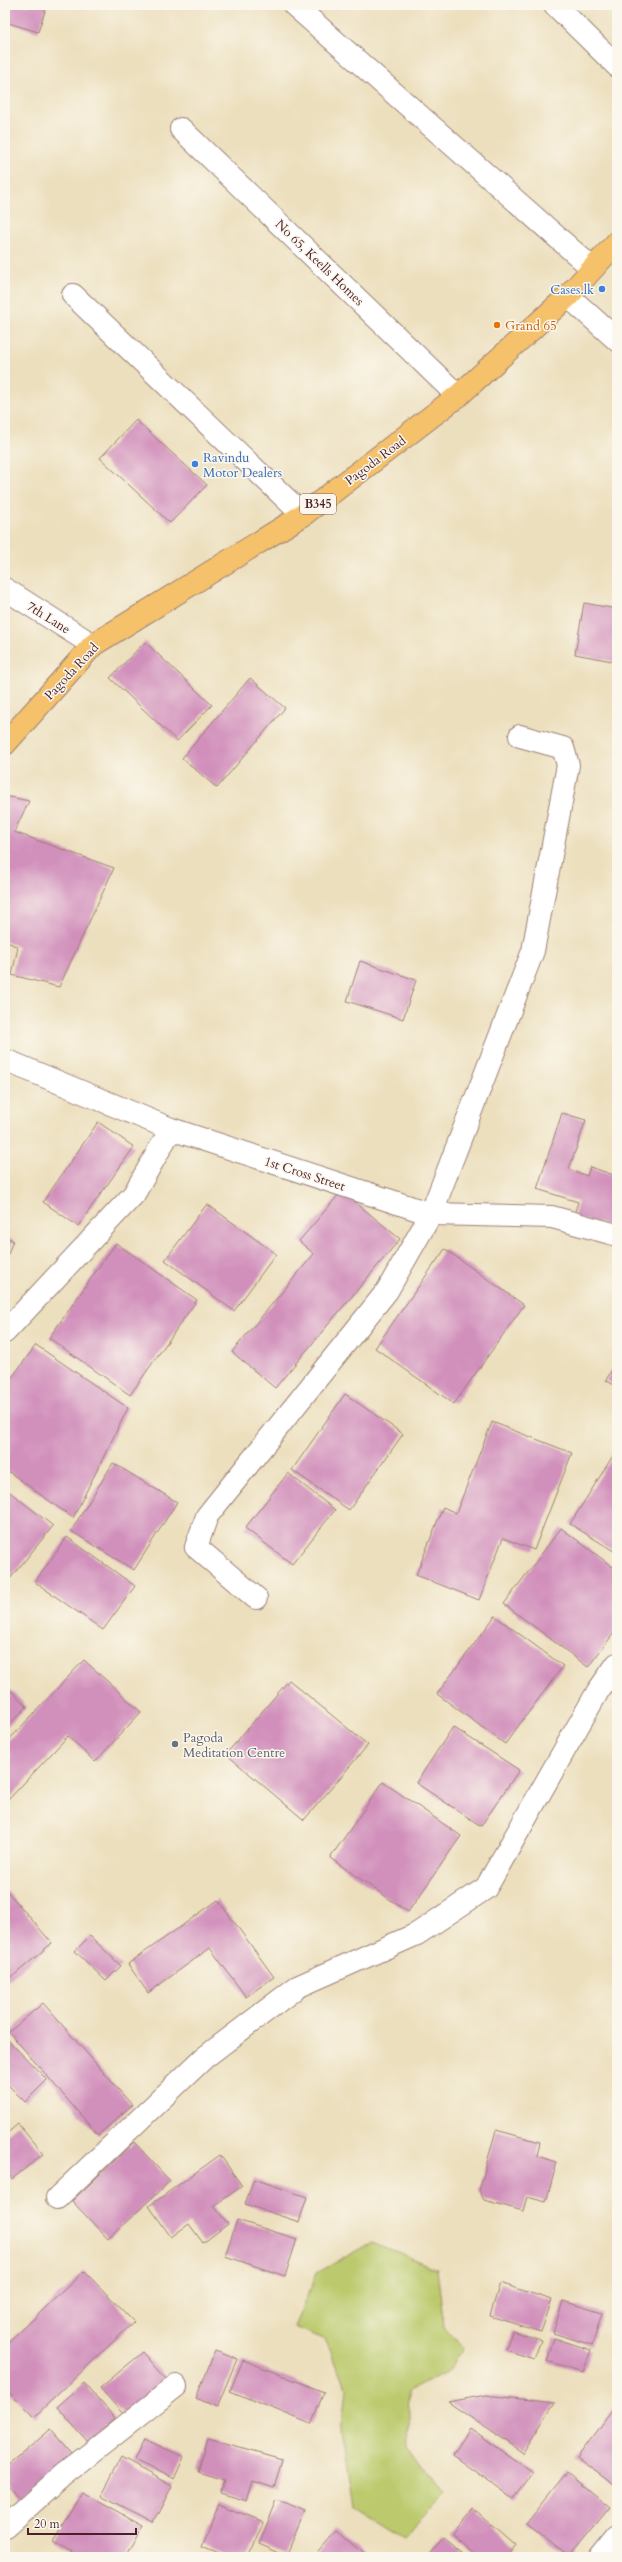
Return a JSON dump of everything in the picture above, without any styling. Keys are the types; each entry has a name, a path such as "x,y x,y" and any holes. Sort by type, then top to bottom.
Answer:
{"main road":[{"name":"Pagoda Road","path":"5,744 93,645 303,515 458,396 568,296 617,242"}],"street":[{"path":"294,5 592,268"},
{"path":"555,5 617,66"},
{"name":"No 65, Keells Homes","path":"181,129 458,396"},
{"path":"73,296 303,515"},
{"path":"568,296 617,340"},
{"name":"7th Lane","path":"5,589 93,645"},
{"path":"256,1598 196,1546 207,1516 387,1291 431,1214 533,951 568,765 563,748 520,736"},
{"name":"1st Cross Street","path":"5,1060 171,1129 431,1214 552,1217 617,1235"},
{"path":"5,1332 134,1194 171,1129"},
{"path":"57,2198 204,2058 297,1987 417,1934 486,1888 598,1691 617,1664"},
{"path":"5,2528 63,2475 176,2386"},
{"path":"601,2557 617,2537"}],"green space":[{"path":"372,2242 437,2269 444,2327 464,2348 448,2371 408,2391 410,2446 445,2495 403,2537 352,2505 341,2434 346,2388 324,2339 294,2327 317,2273"}],"building":[{"path":"5,5 47,5 38,32 5,22"},
{"path":"136,420 207,485 170,523 100,458"},
{"path":"584,603 617,609 617,662 575,654"},
{"path":"145,642 212,705 177,741 110,678"},
{"path":"250,678 285,708 217,788 182,758"},
{"path":"5,796 29,801 14,832 114,868 59,987 12,975 18,947 5,941"},
{"path":"360,961 416,980 403,1019 347,1001"},
{"path":"562,1113 586,1120 569,1169 587,1176 590,1167 617,1176 617,1227 573,1218 578,1202 537,1189"},
{"path":"98,1122 134,1147 78,1226 43,1202"},
{"path":"342,1191 400,1239 275,1388 232,1352 314,1254 299,1241"},
{"path":"207,1204 276,1254 234,1311 165,1260"},
{"path":"5,1237 13,1240 5,1263"},
{"path":"116,1243 197,1300 130,1395 49,1338"},
{"path":"445,1249 524,1305 454,1404 375,1348"},
{"path":"36,1345 128,1408 73,1518 5,1469 5,1387"},
{"path":"617,1361 617,1387 606,1380"},
{"path":"345,1394 403,1434 349,1510 292,1470"},
{"path":"492,1422 572,1453 534,1550 503,1538 479,1600 416,1575 443,1507 456,1513"},
{"path":"617,1451 617,1553 570,1524"},
{"path":"113,1463 177,1502 134,1570 71,1531"},
{"path":"288,1473 335,1510 292,1564 245,1528"},
{"path":"10,1492 53,1526 5,1585 5,1499"},
{"path":"561,1528 617,1570 617,1629 588,1667 504,1604"},
{"path":"67,1537 135,1586 103,1630 35,1582"},
{"path":"495,1616 563,1666 505,1744 437,1694"},
{"path":"84,1660 141,1712 95,1762 68,1736 9,1799 5,1796 5,1744"},
{"path":"289,1680 368,1745 304,1820 226,1754"},
{"path":"5,1684 27,1707 5,1728"},
{"path":"453,1727 519,1770 481,1826 416,1783"},
{"path":"383,1782 461,1836 408,1912 330,1858"},
{"path":"7,1891 52,1943 5,1983 5,1893"},
{"path":"218,1900 274,1977 246,1997 210,1948 148,1993 128,1964"},
{"path":"90,1936 121,1966 106,1981 75,1951"},
{"path":"43,2003 132,2105 98,2135 9,2032"},
{"path":"5,2037 47,2080 25,2102 5,2082"},
{"path":"18,2124 43,2154 12,2179 7,2173 5,2175 5,2135"},
{"path":"496,2130 540,2142 537,2156 557,2162 546,2202 527,2197 523,2211 484,2200 479,2191"},
{"path":"134,2142 170,2181 108,2239 72,2201"},
{"path":"220,2155 242,2186 214,2206 228,2224 203,2243 189,2224 171,2237 149,2206"},
{"path":"254,2179 307,2197 299,2222 245,2204"},
{"path":"237,2220 297,2239 285,2276 225,2256"},
{"path":"84,2271 134,2322 34,2417 5,2388 5,2346"},
{"path":"500,2283 552,2300 541,2332 490,2316"},
{"path":"563,2301 602,2313 592,2345 553,2333"},
{"path":"512,2331 541,2340 534,2359 506,2350"},
{"path":"554,2338 591,2350 583,2372 547,2361"},
{"path":"215,2351 237,2359 217,2407 196,2398"},
{"path":"143,2352 167,2380 125,2416 100,2388"},
{"path":"243,2360 324,2392 311,2424 230,2391"},
{"path":"84,2383 115,2418 88,2442 57,2407"},
{"path":"486,2395 555,2403 523,2453 448,2402"},
{"path":"617,2404 617,2487 577,2458"},
{"path":"51,2429 73,2454 20,2500 5,2483 5,2468"},
{"path":"470,2429 533,2473 513,2499 452,2455"},
{"path":"208,2438 282,2459 274,2488 253,2481 247,2501 220,2493 224,2480 198,2472"},
{"path":"144,2439 184,2457 174,2479 134,2460"},
{"path":"121,2458 172,2486 153,2523 101,2496"},
{"path":"567,2472 610,2507 569,2557 526,2523"},
{"path":"81,2492 143,2526 126,2557 84,2557 53,2540"},
{"path":"277,2500 305,2512 286,2556 259,2544"},
{"path":"219,2504 263,2522 248,2557 229,2557 202,2546"},
{"path":"474,2509 516,2546 507,2557 477,2557 452,2535"},
{"path":"337,2531 367,2557 315,2557"},
{"path":"442,2537 467,2557 425,2557"}],"place":[{"name":"Cases.lk","path":"602,289"},
{"name":"Grand 65","path":"497,325"},
{"name":"Ravindu Motor Dealers","path":"195,464"},
{"name":"Pagoda Meditation Centre","path":"175,1744"}]}
